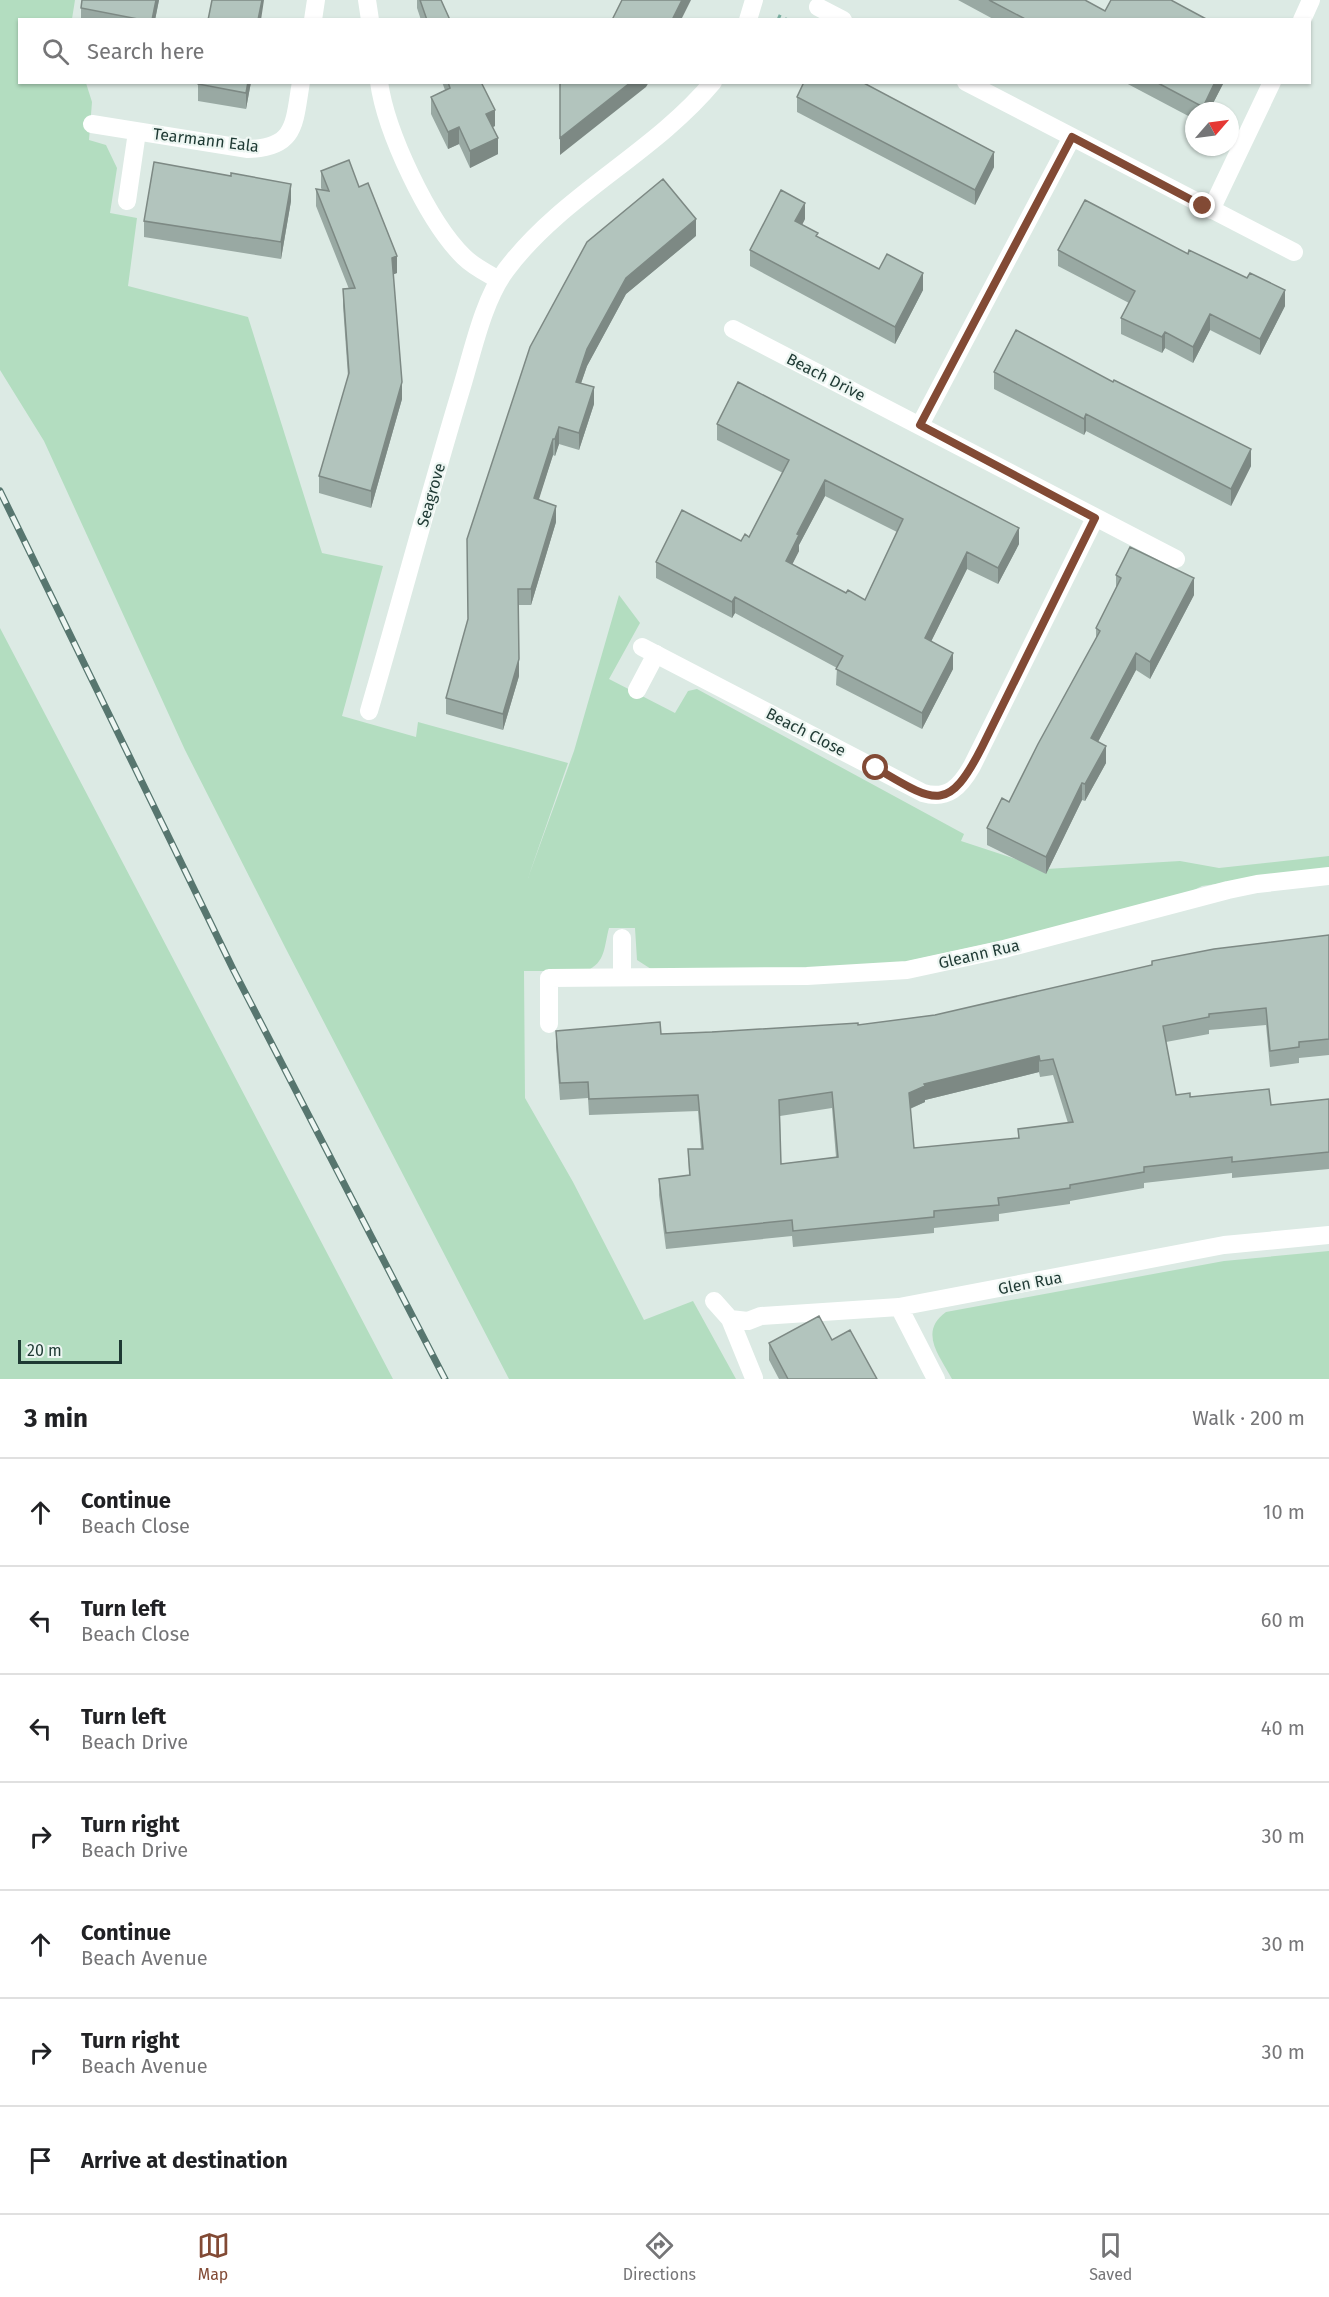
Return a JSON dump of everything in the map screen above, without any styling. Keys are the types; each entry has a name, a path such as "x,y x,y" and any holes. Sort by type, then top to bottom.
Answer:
{"street":[{"path":"313,18 316,0"},
{"path":"367,0 370,18"},
{"path":"749,18 754,0"},
{"path":"1303,18 1311,0"},
{"path":"818,7 839,18"},
{"name":"Tearmann Eala","path":"93,124 248,148 271,147 283,140 291,127 301,84"},
{"path":"380,84 391,129 431,211 453,245 464,257 499,280"},
{"name":"Seagrove","path":"369,711 443,451 485,314 499,280 540,230 678,118 711,84"},
{"path":"970,84 1294,252"},
{"path":"1212,210 1271,84"},
{"name":"Tearmann Eala","path":"128,201 137,132"},
{"path":"920,425 1072,137"},
{"name":"Beach Drive","path":"733,329 1176,559"},
{"name":"Beach Close","path":"637,690 649,650 923,794 944,795 958,787 972,766 1095,518"},
{"name":"Gleann Rua","path":"549,1024 549,978 817,975 907,970 1004,949 1228,890 1257,884 1329,876"},
{"path":"622,938 622,977"},
{"name":"Glen Rua","path":"730,1319 748,1321 761,1316 899,1307 1224,1245 1329,1235"},
{"path":"714,1301 730,1319 754,1377"},
{"path":"899,1307 936,1379"}],"green space":[{"path":"0,0 75,0 72,18 18,18 18,84 86,84 92,102 89,140 106,145 117,168 110,213 137,218 128,286 248,317 322,553 383,566 342,716 416,737 418,722 568,763 528,878 574,751 619,595 640,623 609,679 675,713 688,691 697,689 964,834 961,841 1046,869 1180,861 1219,868 1329,856 1329,868 1202,886 1190,892 1027,935 904,962 859,967 651,969 637,960 635,928 609,928 601,959 593,968 586,971 524,971 525,1098 573,1182 644,1320 693,1301 736,1379 509,1379 185,750 44,441 0,370"},
{"path":"0,628 393,1379 0,1379"},
{"path":"1329,1251 1329,1379 952,1379 937,1353 932,1336 933,1328 946,1312 1224,1261"}],"building":[{"path":"82,0 156,0 152,18 133,18 81,8"},
{"path":"212,0 262,0 258,18 208,18"},
{"path":"420,0 441,0 449,18 426,18"},
{"path":"622,0 682,0 673,18 613,18"},
{"path":"989,0 1085,0 1105,11 1111,0 1171,0 1204,18 1023,18"},
{"path":"198,84 248,84 246,93"},
{"path":"449,84 482,84 495,110 486,114 498,138 470,151 459,127 448,132 431,97 450,88"},
{"path":"560,84 628,84 560,138"},
{"path":"803,84 866,84 994,152 975,190 797,97"},
{"path":"1160,84 1214,84 1205,102 1194,102"},
{"path":"349,160 359,187 368,183 397,256 392,258 402,382 371,491 319,476 349,373 343,289 355,288 316,189 329,191 321,171"},
{"path":"154,162 291,184 281,242 144,221"},
{"path":"663,179 696,219 626,278 587,349 576,382 594,387 579,433 559,427 534,498 556,506 531,589 518,589 519,659 503,714 446,698 468,619 467,539 530,347 587,242"},
{"path":"781,190 805,203 795,221 818,233 816,236 879,269 887,254 923,273 895,327 750,250"},
{"path":"1085,200 1188,254 1189,250 1247,278 1250,273 1285,290 1260,339 1210,314 1193,347 1165,332 1162,337 1121,318 1135,291 1058,250"},
{"path":"1016,330 1113,382 1114,380 1251,449 1231,489 1086,414 1084,419 994,372"},
{"path":"738,382 1019,528 998,568 967,552 925,638 953,653 922,713 836,669 843,656 735,597 732,602 656,562 682,510 741,541 745,534 749,537 789,460 717,424","holes":["825,480 903,519 865,600 848,590 846,593 786,561 799,535 797,534"]},
{"path":"1130,547 1194,578 1150,662 1136,653 1091,738 1106,746 1085,784 1082,783 1046,857 987,828 1002,798 1009,802 1100,631 1096,628 1121,578 1116,575"},
{"path":"1329,935 1329,1039 1299,1042 1299,1047 1270,1051 1266,1008 1209,1014 1209,1017 1163,1026 1176,1095 1190,1093 1190,1097 1269,1089 1271,1105 1329,1099 1329,1152 1232,1162 1232,1157 1144,1167 1144,1172 1070,1185 1070,1188 998,1198 999,1205 934,1211 934,1217 793,1231 792,1220 666,1233 659,1179 690,1175 688,1149 703,1149 698,1095 589,1099 588,1082 560,1083 556,1031 660,1022 661,1034 858,1023 858,1025 935,1015 1152,965 1152,961 1214,949","holes":["1039,1056 1040,1061 1053,1059 1073,1122 1018,1129 1019,1138 914,1148 909,1093 925,1086 924,1084","832,1092 838,1157 781,1164 779,1100"]},
{"path":"819,1316 832,1340 850,1330 877,1379 788,1379 769,1343"}],"railway":[{"path":"0,491 234,971 445,1379"}],"route":[{"path":"876,768 923,794 933,796 951,792 966,778 1095,518 920,425 1072,137 1203,206"}]}
